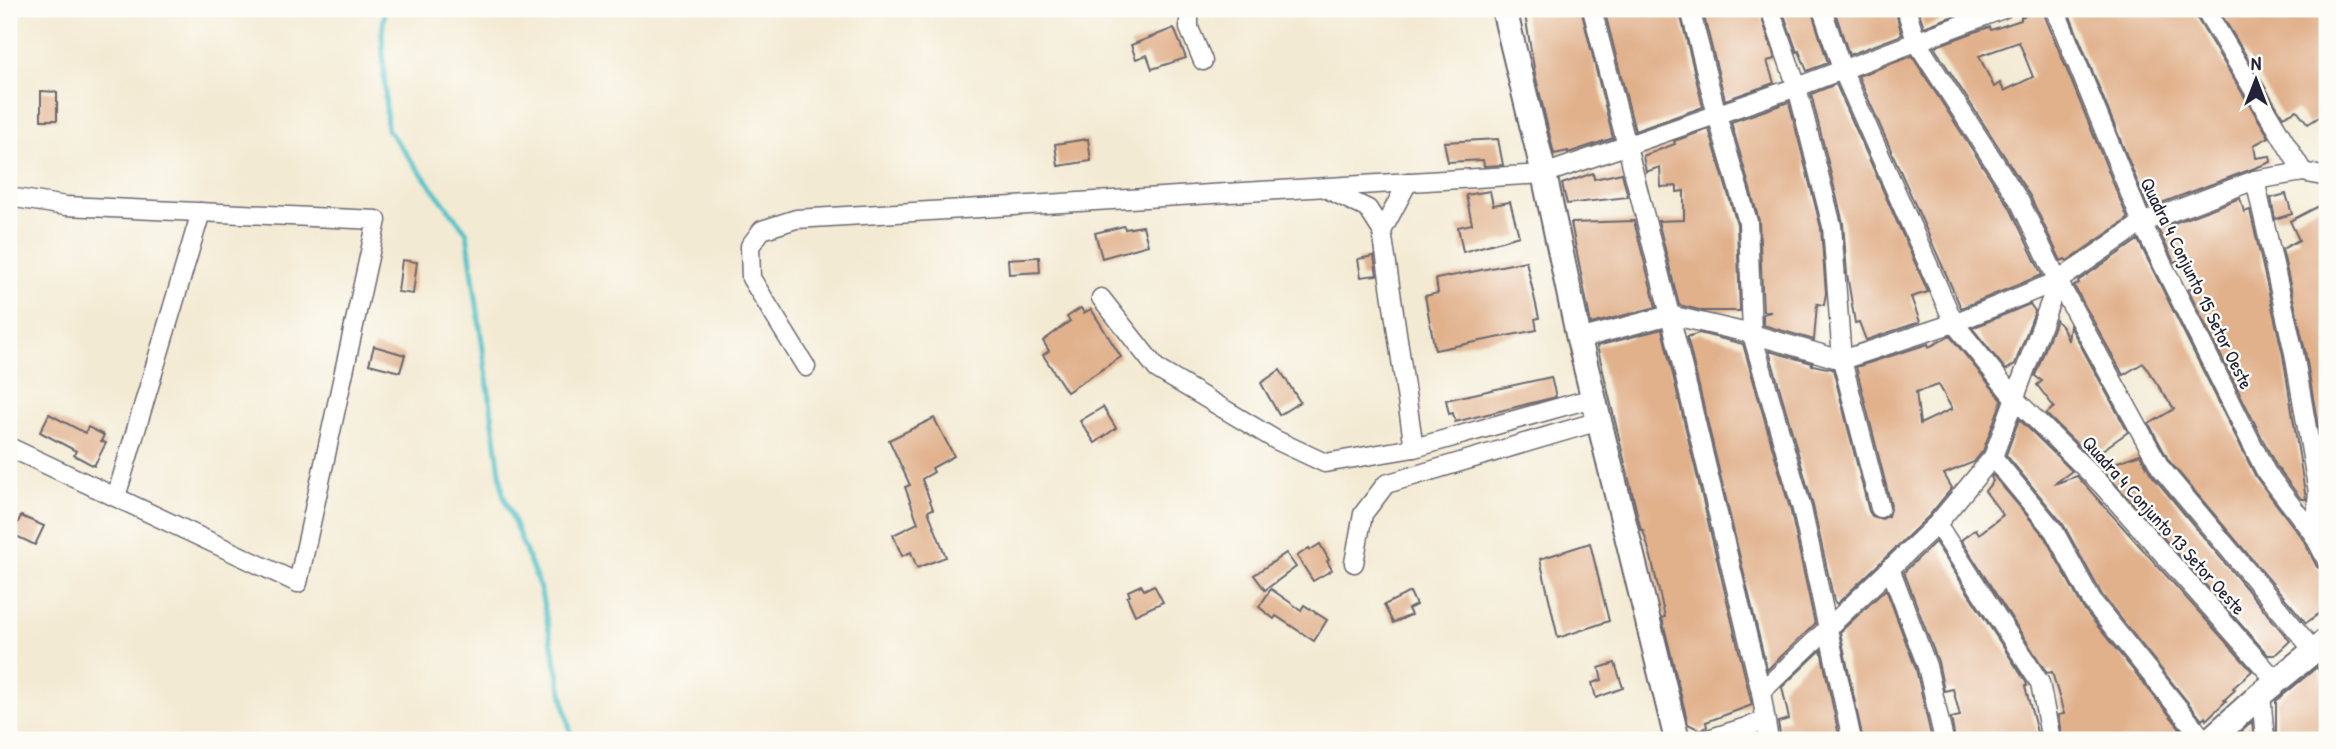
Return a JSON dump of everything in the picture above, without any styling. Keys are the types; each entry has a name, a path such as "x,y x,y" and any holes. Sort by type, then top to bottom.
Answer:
{"street":[{"path":"1189,9 1189,27 1203,61"},
{"path":"1504,9 1544,174 1579,339 1677,740"},
{"path":"1592,9 1670,314 1769,740"},
{"path":"1690,9 1748,222 1752,334 1802,509 1852,740"},
{"path":"1770,9 1797,87 1832,226 1842,360 1880,508"},
{"name":"Quadra 4 Conjunto 13 Setor Oeste","path":"1822,9 1842,69 1954,323 2016,400 2102,485 2269,688"},
{"name":"Quadra 4 Conjunto 13 Setor Oeste","path":"1906,9 1916,41 2020,202 2058,281 2160,467 2321,646"},
{"path":"806,367 751,278 750,246 761,230 796,219 1544,174 1797,87 2003,9"},
{"name":"Quadra 4 Conjunto 15 Setor Oeste","path":"2055,9 2142,223 2266,472 2314,536 2327,561"},
{"path":"2205,9 2303,172"},
{"path":"1579,339 1670,314 1842,360 1954,323 2058,281 2142,223 2255,180 2303,172 2327,177"},
{"path":"2255,180 2294,353 2316,479 2318,492 2314,536"},
{"path":"1382,231 1408,182"},
{"path":"1324,187 1368,209 1382,231 1414,448"},
{"path":"9,447 298,583 377,220 10,202"},
{"path":"116,497 201,212"},
{"path":"1760,692 1937,524 1993,457 2058,281"},
{"path":"1101,298 1157,369 1288,446 1325,463 1414,448 1596,410"},
{"path":"1354,563 1363,514 1386,484 1596,410"},
{"path":"1993,457 2054,531 2092,601 2204,740"},
{"path":"1937,524 2040,683 2051,740"},
{"path":"1890,568 1927,666 1944,740"},
{"path":"2210,740 2321,646"},
{"path":"2265,740 2269,688"},
{"path":"1705,740 1765,721"}],"building":[{"path":"1524,9 1581,9 1613,138 1568,153 1554,154 1535,74"},
{"path":"1604,9 1679,9 1703,107 1635,131"},
{"path":"1702,9 1759,9 1775,59 1767,61 1774,83 1725,100"},
{"path":"1782,9 1811,9 1828,63 1807,71 1799,51 1797,52"},
{"path":"1834,9 1895,9 1902,35 1849,55"},
{"path":"1918,9 1972,9 1924,27"},
{"path":"2042,9 2128,219 2067,261 2061,261 2030,196 1934,47 1980,30 1990,27 1991,30 2021,20 2021,17","holes":["2019,42 2033,77 2004,91 2000,83 1994,87 1979,56"]},
{"path":"2067,9 2194,9 2195,15 2269,137 2254,145 2256,158 2270,156 2271,162 2148,208"},
{"path":"2218,9 2327,9 2327,112 2308,124 2297,110 2283,117"},
{"path":"1174,28 1186,58 1152,69 1147,55 1136,59 1131,45"},
{"path":"1912,56 2010,208 2042,275 1961,308 1858,76"},
{"path":"1836,84 1928,292 1911,297 1920,322 1866,340 1859,322 1855,323 1847,274 1843,223 1811,94"},
{"path":"41,91 57,92 57,120 41,120"},
{"path":"1789,102 1821,228 1826,293 1824,305 1817,304 1814,340 1763,325 1763,314 1771,312 1763,311 1759,221 1731,122"},
{"path":"1709,129 1737,224 1740,311 1703,311 1679,305 1658,221 1684,220 1684,191 1677,192 1677,186 1661,187 1660,167 1646,172 1643,156 1675,144 1674,141"},
{"path":"1088,139 1091,161 1058,166 1055,144"},
{"path":"1498,139 1503,165 1484,166 1483,160 1448,162 1444,142"},
{"path":"1593,173 1594,179 1622,173 1628,197 1567,204 1562,184"},
{"path":"1490,191 1493,205 1510,202 1519,236 1463,252 1458,227 1472,224 1466,195"},
{"path":"2286,194 2292,214 2275,219 2271,198"},
{"path":"2240,198 2244,212 2250,210 2283,355 2306,499 2301,499 2276,466 2188,290 2192,288 2179,260 2174,262 2158,229"},
{"path":"2323,204 2327,214 2327,479 2305,351 2282,249 2299,240 2290,221"},
{"path":"1634,221 1656,307 1591,324 1571,223"},
{"path":"1124,226 1125,229 1143,226 1148,245 1102,258 1095,233"},
{"path":"2138,240 2256,477 2304,541 2317,567 2327,572 2327,608 2306,623 2169,461 2149,424 2174,409 2143,363 2123,375 2074,286"},
{"path":"1374,256 1377,275 1361,277 1358,259"},
{"path":"1039,257 1040,272 1009,274 1008,259"},
{"path":"402,260 417,262 413,294 398,292"},
{"path":"1526,261 1539,318 1535,319 1537,330 1435,350 1425,296 1438,293 1436,279"},
{"path":"2030,304 2035,311 2015,364 2006,370 1972,328"},
{"path":"1081,308 1084,313 1091,309 1121,357 1067,392 1043,355 1049,351 1043,341 1070,321 1067,317"},
{"path":"2056,320 2068,341 2070,326 2128,432 2091,458 2046,414 2054,407 2037,385 2042,381 2035,376"},
{"path":"1662,329 1752,705 1706,722 1707,727 1700,730 1688,724 1662,618 1665,617 1651,557 1641,530 1597,346"},
{"path":"1699,333 1743,344 1791,512 1815,624 1767,670 1687,337"},
{"path":"1950,336 2002,400 1983,451 1974,462 1944,474 1952,488 1929,516 1837,604 1834,601 1813,506 1769,351 1833,369 1869,511 1872,516 1882,519 1888,516 1891,505 1856,367 1928,344 1929,347","holes":["1939,385 1952,409 1920,424 1916,392"]},
{"path":"374,346 405,355 400,372 369,364"},
{"path":"1280,370 1300,402 1279,415 1261,383"},
{"path":"1551,377 1556,397 1455,422 1453,413 1449,414 1446,400"},
{"path":"1103,407 1116,428 1095,443 1080,421"},
{"path":"49,414 85,433 88,427 104,435 101,441 106,443 94,466 74,455 76,451 40,432"},
{"path":"934,418 954,456 932,468 934,472 922,479 933,509 928,511 946,557 917,568 911,552 902,556 893,535 918,523 905,487 910,485 889,440"},
{"path":"2019,419 2072,471 2054,484 2077,476 2252,671 2233,688 2235,690 2224,700 2226,701 2206,720 2205,717 2202,720 2102,595 2063,524 2006,455"},
{"path":"2140,454 2151,474 2290,641 2275,655 2268,655 2101,468"},
{"path":"1993,475 2045,537 2083,608 2184,733 2176,740 2062,740 2058,715 2064,714 2052,672 2047,673 1961,540 1976,529 1979,534 2003,515 1985,491 1993,481"},
{"path":"21,516 44,526 35,545 12,534"},
{"path":"1935,542 2026,682 2039,740 1955,740 1951,718 1960,716 1953,689 1944,691 1938,662 1904,572"},
{"path":"1590,543 1609,621 1558,638 1540,559"},
{"path":"1320,544 1332,570 1313,581 1297,556"},
{"path":"1286,553 1296,567 1265,590 1254,575"},
{"path":"1141,585 1144,590 1154,585 1163,602 1135,615 1127,597 1130,596 1128,591"},
{"path":"1271,589 1301,610 1304,605 1327,620 1314,641 1276,616 1274,619 1259,607"},
{"path":"1886,589 1916,669 1932,740 1863,740 1840,632"},
{"path":"1410,592 1416,605 1408,609 1411,615 1393,623 1384,605"},
{"path":"1821,650 1840,740 1781,740 1778,722 1789,719 1782,687"},
{"path":"1615,663 1623,688 1596,698 1592,683 1602,680 1599,668"},
{"path":"2317,667 2327,687 2327,740 2276,740 2276,701"},
{"path":"2252,722 2254,740 2232,740"}],"waterway":[{"path":"385,9 382,33 387,129 467,233 503,494 540,588 572,740"}]}
